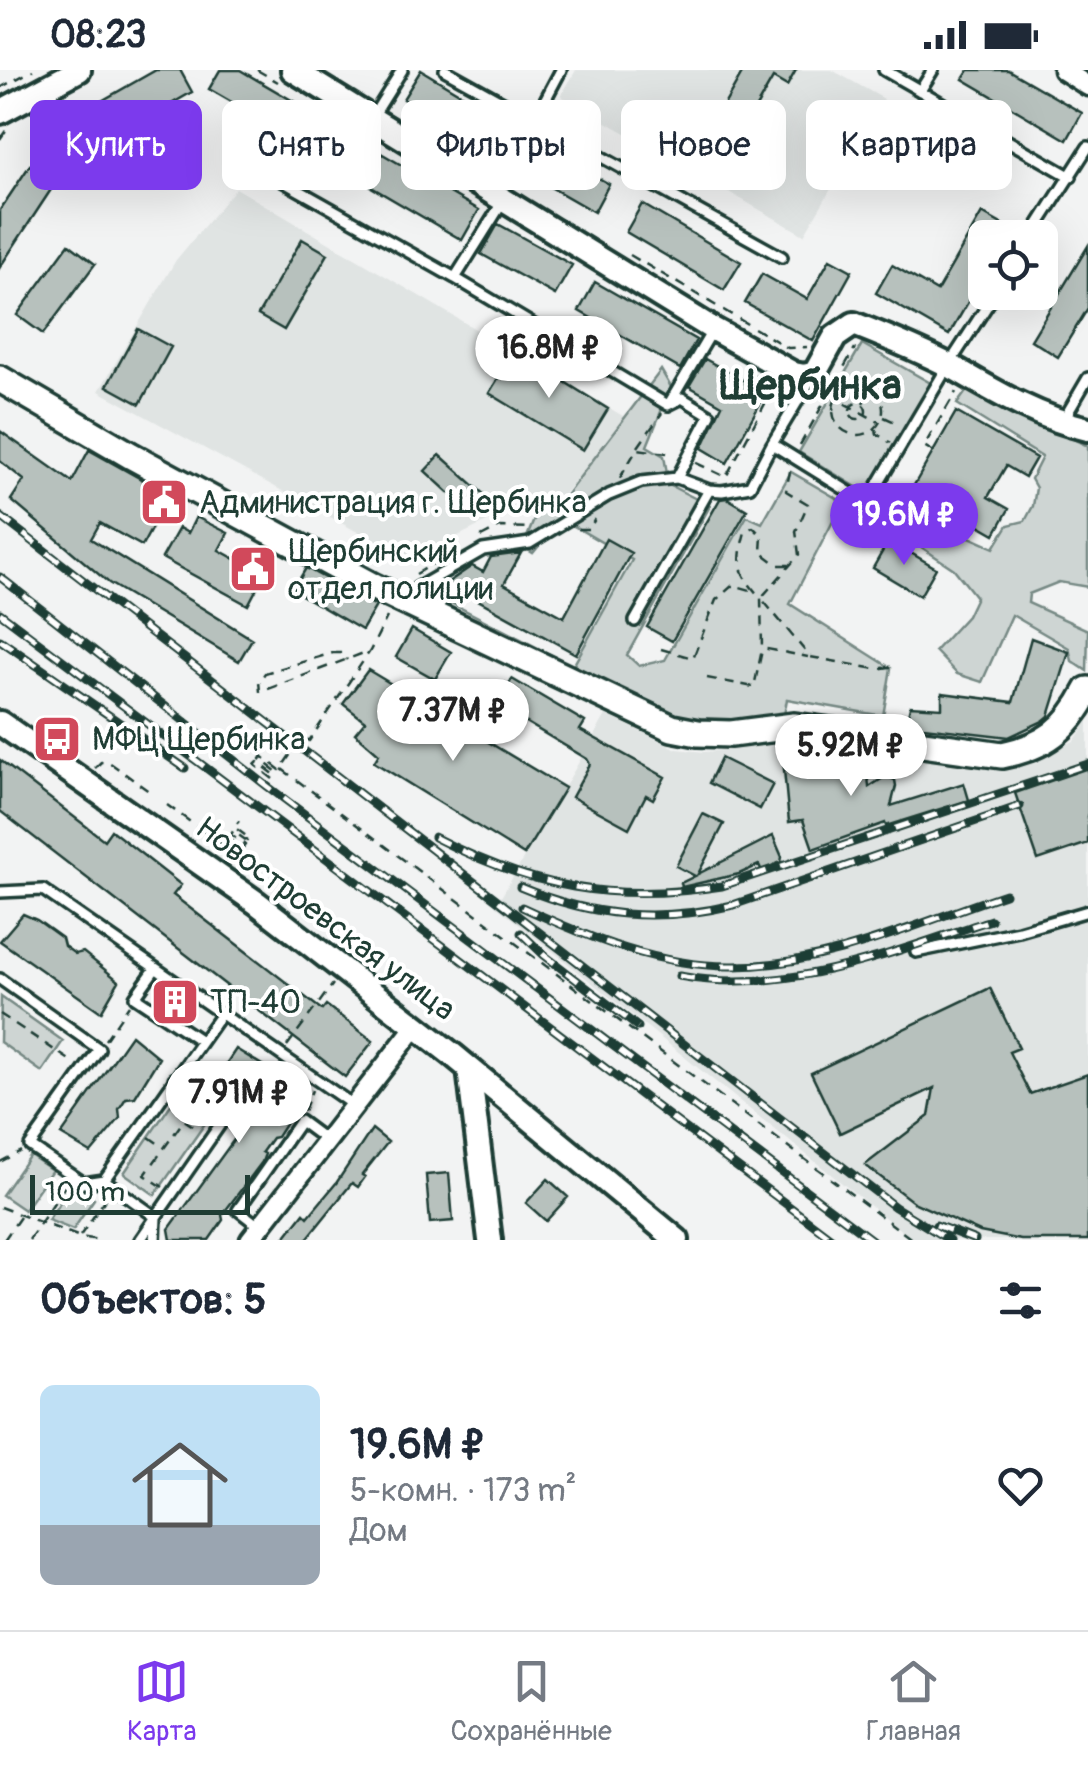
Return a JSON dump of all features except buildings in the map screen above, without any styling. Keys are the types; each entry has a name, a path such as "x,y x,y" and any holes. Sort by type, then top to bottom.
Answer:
{"main road":[{"path":"0,379 400,606 672,728 731,734 794,726 1002,755 1028,750 1049,740 1065,726 1088,690"}],"street":[{"path":"2,107 79,70"},
{"path":"292,70 340,100"},
{"path":"1063,70 1088,86"},
{"path":"381,125 713,329 794,374 815,373 835,337 854,324 943,374 1062,423 1088,429"},
{"name":"Новостроевская улица","path":"0,723 256,903 416,1026 677,1240"},
{"path":"255,1234 416,1026"},
{"path":"469,1070 490,1240"}],"lane":[{"path":"381,103 402,70"},
{"path":"445,70 501,100"},
{"path":"546,100 561,70"},
{"path":"884,70 1070,177"},
{"path":"920,91 932,70"},
{"path":"1042,220 1088,147"},
{"path":"601,155 782,257"},
{"path":"298,190 668,405"},
{"path":"454,278 504,200"},
{"path":"860,517 984,310"},
{"path":"668,405 713,329"},
{"path":"400,606 417,588 483,550 530,543 609,495 641,482 677,478 722,492 750,486 815,373"},
{"path":"1062,423 1088,378"},
{"path":"668,405 682,398 710,415 677,478"},
{"path":"772,444 792,460 895,516"},
{"path":"635,621 709,490"},
{"path":"0,892 42,890 356,1107"},
{"path":"916,952 1019,931 1088,911"},
{"path":"155,969 135,996 201,1042"},
{"path":"0,979 99,1049 30,1146 84,1184 104,1180 220,1014"},
{"path":"140,1240 226,1116 174,1080"},
{"path":"255,1234 238,1210 300,1122 328,1142"},
{"path":"104,1180 156,1217"},
{"path":"155,1240 156,1217"}],"path":[{"path":"2,107 33,70"},
{"path":"618,247 788,348 814,345"},
{"path":"708,678 754,688 762,648 761,598 799,555 796,531 808,504 786,491 792,460 860,343"},
{"path":"934,452 924,446 956,393 943,374"},
{"path":"848,387 871,388 882,402 881,421 876,428 856,435 841,429 833,415 835,399 848,387"},
{"path":"851,408 862,404 871,388"},
{"path":"828,395 881,421 890,418"},
{"path":"862,404 865,415"},
{"path":"637,448 668,405"},
{"path":"851,408 854,419 865,415"},
{"path":"876,428 880,436"},
{"path":"790,565 778,565 762,552 762,536 753,527 744,532 739,553 742,578 810,657"},
{"path":"660,649 693,658 716,600 733,585 755,592"},
{"path":"281,768 304,736 309,741 400,606"},
{"path":"762,648 876,669 896,666"},
{"path":"268,689 370,651"},
{"path":"260,692 258,681 265,673 333,653 342,653 347,660"},
{"path":"273,779 255,765 258,762 275,775 277,772 260,759 262,756 913,1240"},
{"path":"92,772 100,762 110,762 150,792"},
{"path":"167,804 220,844"},
{"path":"208,858 226,837 242,849 245,845 230,835 233,831 247,842 250,838 234,827 239,821"},
{"path":"280,1055 335,981"},
{"path":"99,1049 135,996"},
{"path":"0,1014 84,1070"},
{"path":"300,1122 317,1080"},
{"path":"172,1194 145,1175 184,1120 210,1138"},
{"path":"139,1130 165,1148"},
{"path":"0,1162 30,1146"},
{"path":"29,1240 73,1176"},
{"path":"80,1237 114,1187"},
{"path":"0,1208 80,1237 100,1240"},
{"path":"4,1240 21,1215"},
{"path":"66,1240 71,1234"}],"shaded area":[{"path":"576,70 832,70 884,99 806,100 806,190 830,190 804,235 725,190 786,190 786,100 621,100 621,130 601,119 601,100 568,100 561,96"},
{"path":"234,190 239,190 628,419 558,501 497,517 409,560 99,391 176,260"},
{"path":"862,344 934,385 868,494 799,452"},
{"path":"661,370 671,387 647,446 664,456 669,485 710,506 627,655 639,666 665,660 747,516 762,523 791,472 843,502 790,604 891,668 883,716 787,699 784,715 716,728 672,722 426,597 430,592 573,666 632,560 572,525 547,536 533,553 523,547 536,515 558,506"},
{"path":"968,389 1088,446 1088,587 1059,582 1029,594 1028,603 1088,630 1087,671 1072,661 1069,648 1012,615 982,682 957,674 935,651 967,616 976,597 954,569 912,541 927,518 994,548 1008,525 1025,521 1033,506 1036,488 1031,479 1042,457 957,404"},
{"path":"606,715 677,749 704,752 822,740 1014,766 1074,741 1088,721 1088,1240 913,1240 496,906"},
{"path":"1,997 63,1041 42,1072 0,1042"},
{"path":"174,1100 206,1122 155,1195 124,1173"},
{"path":"30,1155 52,1170 24,1210 2,1195"},
{"path":"72,1184 94,1199 73,1230 48,1220"}],"railway":[{"path":"0,516 895,1207 949,1240"},
{"path":"0,577 267,786 872,1240"},
{"path":"0,613 834,1240"},
{"path":"0,640 185,768"},
{"path":"434,837 505,869 574,887 645,893 682,891 722,886 1088,764"},
{"path":"520,887 599,911 651,915 705,911 733,905 1020,806"},
{"path":"522,907 625,949 679,962 734,966 769,964 838,951 1005,894"},
{"path":"679,976 720,981 799,976 876,957 991,920"},
{"path":"521,933 638,1027"},
{"path":"936,1225 975,1240"}],"place":[{"name":"Администрация г. Щербинка","path":"164,502"},
{"name":"Щербинский отдел полиции","path":"253,569"},
{"name":"МФЦ Щербинка","path":"57,739"},
{"name":"ТП-40","path":"175,1002"}],"district":[{"name":"Щербинка","path":"810,384"}]}
